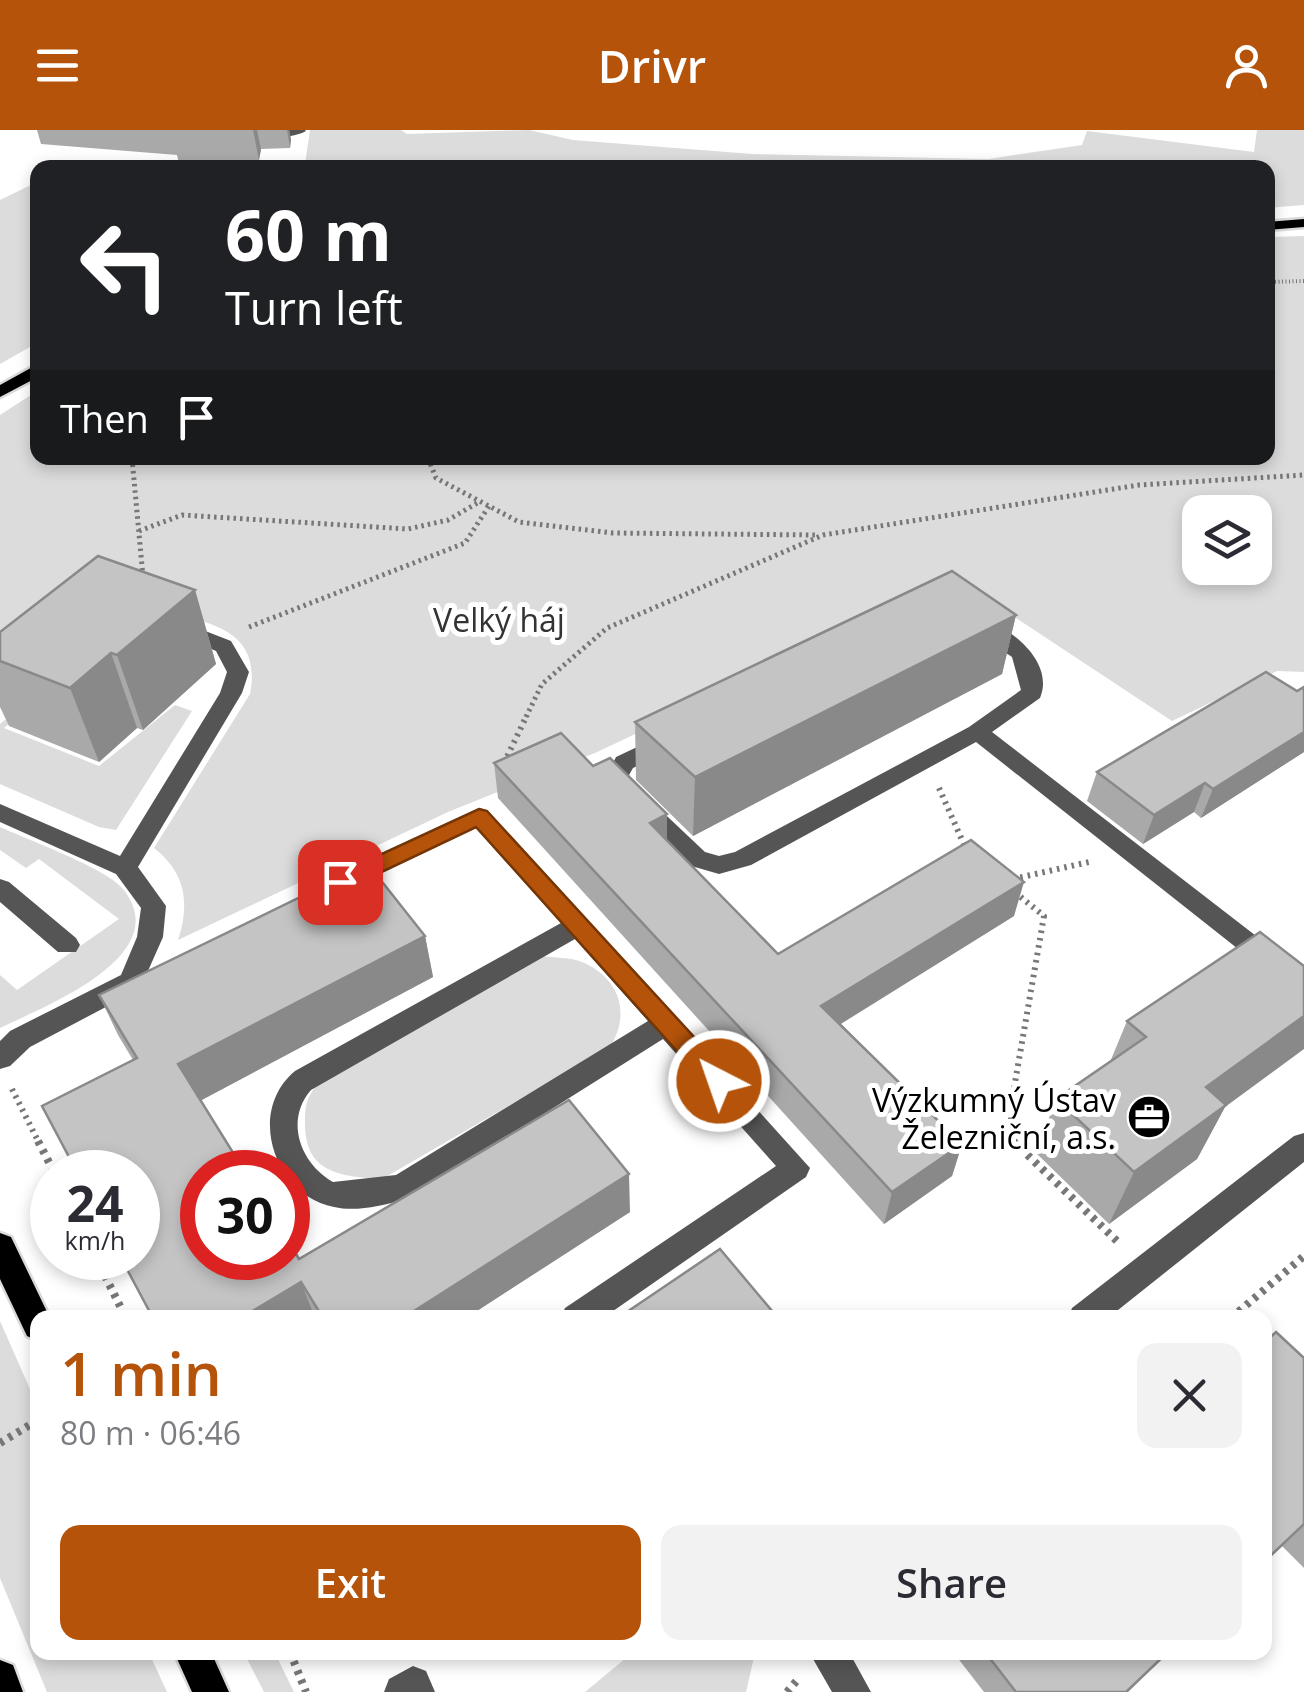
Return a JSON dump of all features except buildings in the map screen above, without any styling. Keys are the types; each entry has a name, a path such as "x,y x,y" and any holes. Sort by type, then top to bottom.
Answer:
{"main road":[{"path":"1275,225 1304,223"},
{"path":"0,392 30,374"},
{"path":"0,1247 30,1310"},
{"path":"196,1660 211,1692"},
{"path":"0,1678 5,1692"}],"street":[{"path":"248,134 299,131"},
{"path":"125,868 231,693 238,672 230,649 215,640 180,627 129,616"},
{"path":"965,616 1023,652 1031,666 1032,693 977,732 742,858 719,864 698,860 624,789 618,774 624,763 925,619 965,616"},
{"path":"977,732 1304,987"},
{"path":"0,812 125,868 154,906 150,937 131,982"},
{"path":"322,891 479,816 796,1168 588,1310"},
{"path":"0,888 67,945"},
{"path":"579,925 321,1068 296,1086 283,1136 294,1168 326,1193 362,1194 402,1188 667,1023"},
{"path":"4,1069 20,1038 166,966"},
{"path":"1092,1310 1304,1144"},
{"path":"831,1660 852,1692"},
{"path":"402,1692 413,1684 418,1692"}],"path":[{"path":"1275,282 1304,282"},
{"path":"129,616 143,578 133,465"},
{"path":"431,465 436,478 519,522 613,533 822,535 1139,485 1304,476"},
{"path":"139,531 182,516 408,529 448,520 480,502"},
{"path":"215,640 466,543 489,506"},
{"path":"479,816 542,684 607,628 822,535"},
{"path":"925,760 969,854"},
{"path":"1108,1298 1084,1279 1122,1246 1006,1134 1044,916 1002,882 1132,852"},
{"path":"4,1069 43,1150"},
{"path":"1240,1310 1304,1256"},
{"path":"107,1280 122,1310"},
{"path":"0,1443 30,1425"},
{"path":"293,1660 306,1692"}],"green space":[{"path":"310,130 401,130 407,134 529,130 573,140 752,154 988,159 1082,145 1087,131 1254,152 1257,130 1304,130 1304,205 1275,207 1275,160 306,160"},
{"path":"30,185 30,347 0,364 0,200"},
{"name":"Velký háj","path":"1304,236 1304,672 1277,671 1172,721 960,581 595,753 448,812 178,940 184,914 182,890 173,868 154,848 250,694 252,670 247,652 222,629 143,607 0,680 0,415 30,396 30,465 1275,465 1275,237"},
{"path":"70,667 74,668 4,728 99,766 175,705 192,711 116,830 99,827 0,784 0,724"},
{"path":"0,827 114,881 123,889 135,913 133,936 119,957 98,976 0,1028 0,975 17,990 119,919 39,859 26,868 0,850"},
{"path":"542,956 582,962 613,987 620,1022 610,1047 382,1179 338,1173 318,1161 306,1138 305,1114 309,1098 322,1079"},
{"path":"0,1321 30,1389 30,1651 0,1578"},
{"path":"34,1660 152,1660 167,1692 47,1692"},
{"path":"248,1660 278,1660 294,1692 264,1692"},
{"path":"624,1660 753,1660 746,1692 585,1692"}],"place":[{"name":"Výzkumný Ústav Železniční, a.s.","path":"1149,1117"}],"route":[{"path":"340,882 479,816 719,1081"}]}
